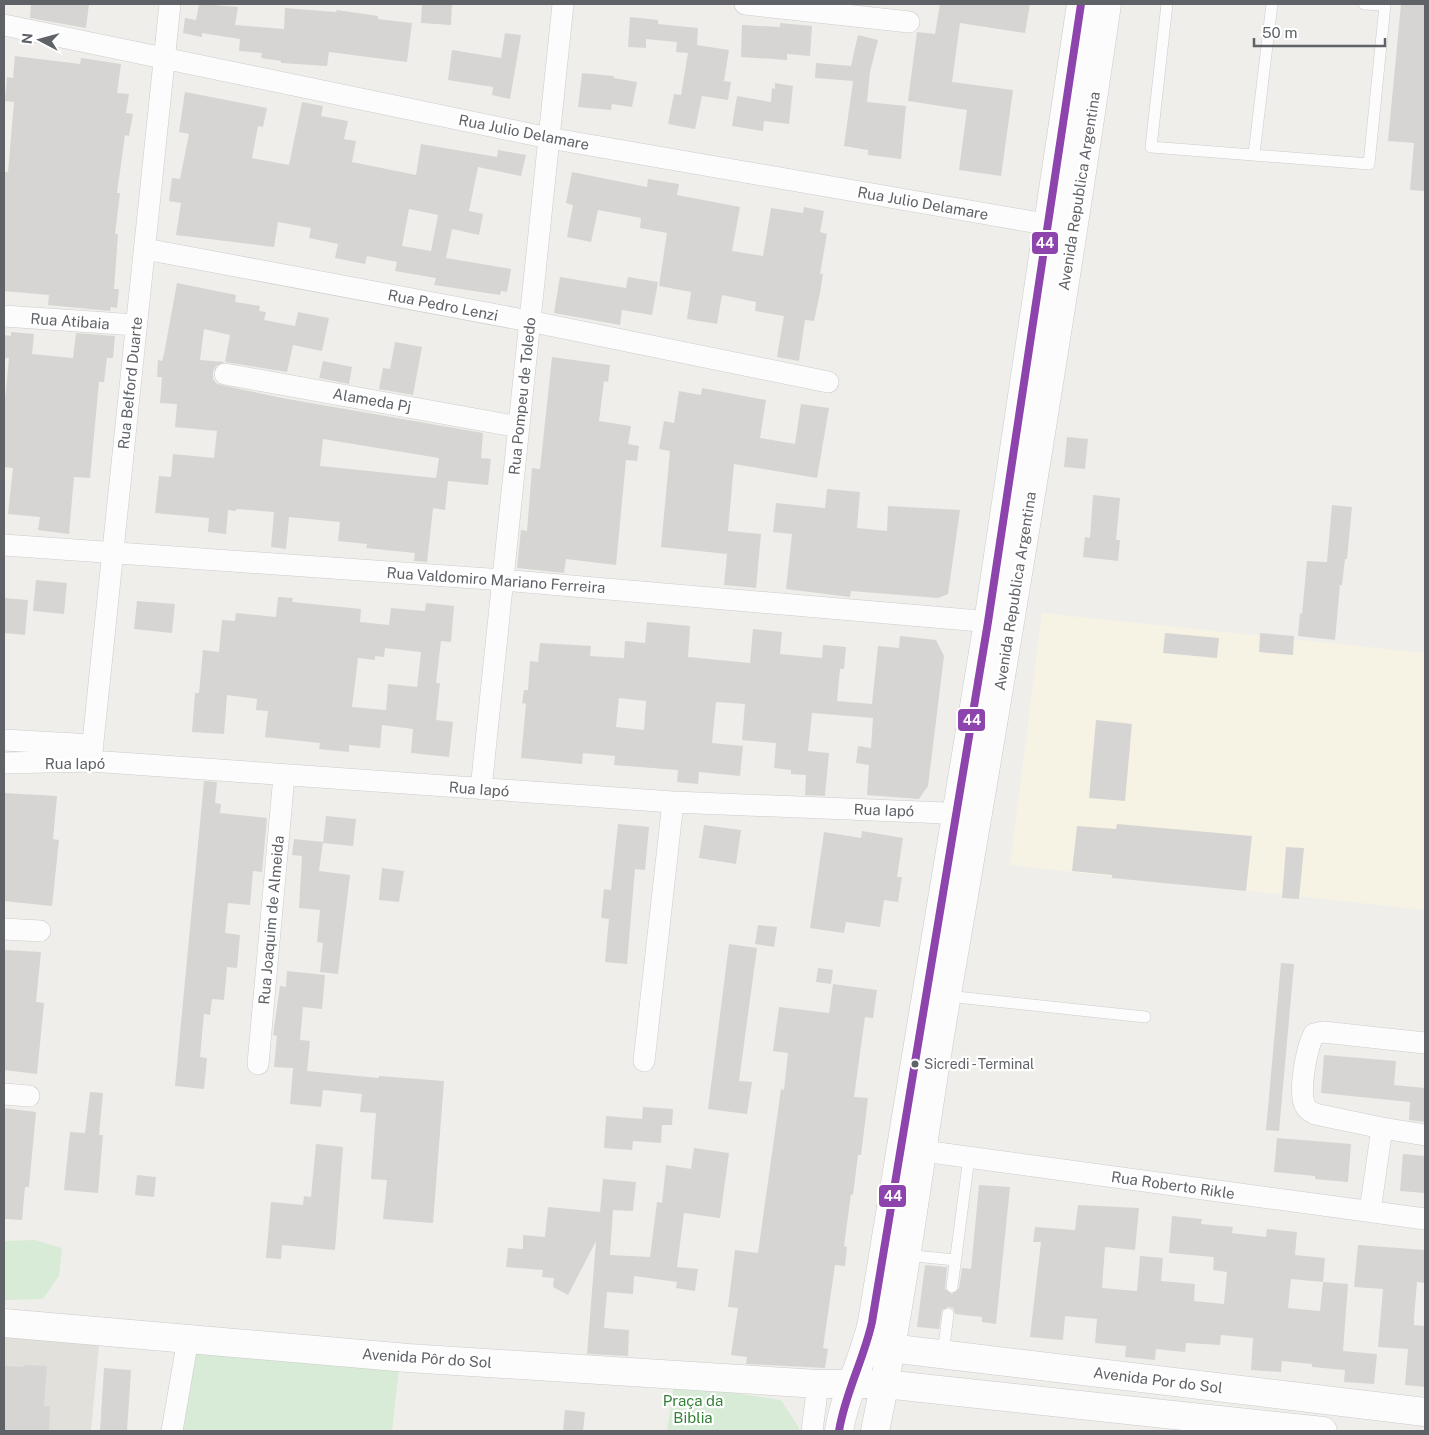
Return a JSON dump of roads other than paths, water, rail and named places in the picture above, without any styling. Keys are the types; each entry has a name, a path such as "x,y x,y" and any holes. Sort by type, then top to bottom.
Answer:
{"main road":[{"name":"Avenida Republica Argentina","path":"998,623 1048,225 1080,4"},
{"name":"Avenida Republica Argentina","path":"875,1431 884,1384 879,1346 910,1150 998,623 1074,230 1107,4"},
{"name":"Avenida Republica Argentina","path":"839,1431 851,1383 879,1346 905,1254 910,1150 947,996 967,814"},
{"name":"Avenida Pôr do Sol","path":"4,1323 408,1358 818,1384 884,1384"},
{"name":"Avenida Por do Sol","path":"879,1346 1425,1412"},
{"path":"884,1384 1323,1431"}],"street":[{"name":"Rua Belford Duarte","path":"92,753 170,4"},
{"name":"Rua Pompeu de Toledo","path":"481,789 563,4"},
{"path":"745,4 908,22"},
{"name":"Rua Julio Delamare","path":"4,25 549,138 1074,230"},
{"name":"Rua Pedro Lenzi","path":"145,249 529,321 828,382"},
{"name":"Rua Atibaia","path":"4,316 136,325"},
{"name":"Alameda Pj","path":"225,374 519,427"},
{"name":"Rua Valdomiro Mariano Ferreira","path":"4,545 503,580 998,623"},
{"name":"Rua Iapó","path":"4,740 92,753 284,776 673,802 967,814"},
{"name":"Rua Iapó","path":"4,763 92,753"},
{"name":"Rua Joaquim de Almeida","path":"258,1064 284,776"},
{"path":"644,1061 673,802"},
{"path":"4,929 40,932"},
{"path":"1425,1043 1323,1032 1314,1034 1309,1043 1302,1096 1306,1108 1315,1114 1425,1135"},
{"path":"4,1094 29,1096"},
{"path":"1370,1211 1382,1128"},
{"name":"Rua Roberto Rikle","path":"910,1150 1425,1219"},
{"path":"172,1431 188,1338"},
{"path":"812,1431 818,1384"}],"lane":[{"path":"1167,4 1151,147 1369,164 1385,5 1364,4"},
{"path":"1254,154 1272,4"},
{"path":"947,996 1145,1017"},
{"path":"952,1286 969,1157"},
{"path":"905,1254 955,1260"},
{"path":"943,1354 948,1314"}],"place":[{"name":"Sicredi - Terminal","path":"915,1064"}],"park label":[{"name":"Praça da Biblia","path":"693,1408"}]}
